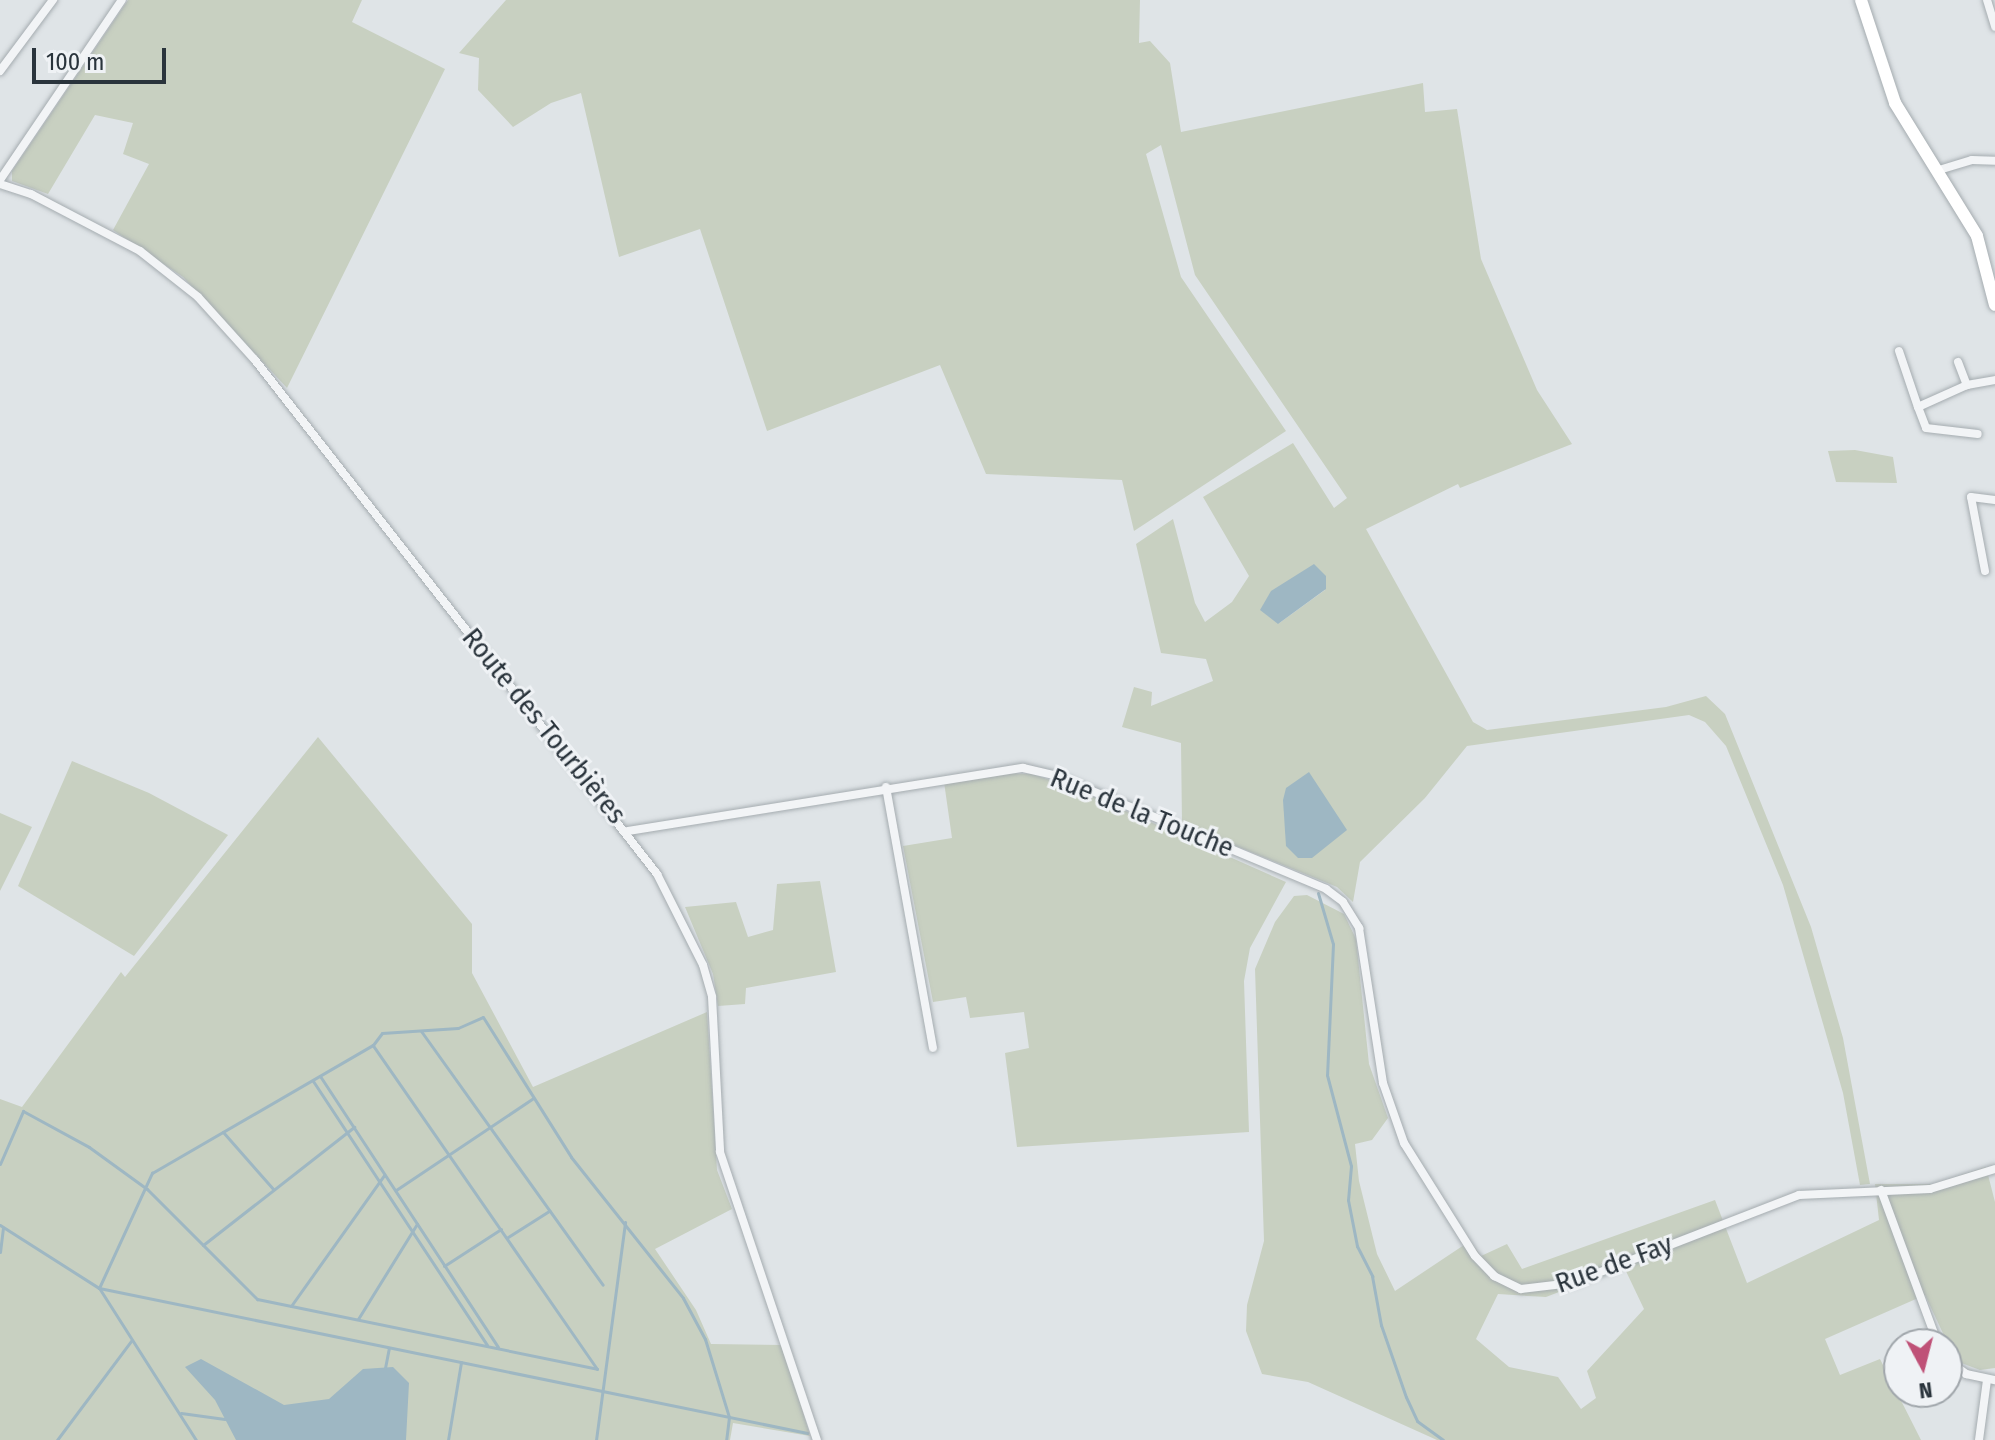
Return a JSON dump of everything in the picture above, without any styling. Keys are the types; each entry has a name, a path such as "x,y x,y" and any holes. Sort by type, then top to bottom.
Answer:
{"main road":[{"path":"1861,0 1895,103 1977,236 1995,305"}],"street":[{"path":"0,71 53,0"},
{"path":"0,182 122,0"},
{"path":"1987,0 1995,27"},
{"path":"1939,170 1972,160 1995,161"},
{"name":"Route des Tourbières","path":"0,182 31,194 140,251 198,297 255,360 628,831 686,922 703,965 712,997 720,1152 817,1440"},
{"path":"1899,351 1926,428 1978,434"},
{"path":"1958,362 1967,385"},
{"path":"1918,407 1967,385 1995,380"},
{"path":"1985,571 1971,497 1995,500"},
{"name":"Rue de la Touche","path":"628,831 1004,768 1040,770 1301,877"},
{"path":"886,787 933,1048"},
{"name":"Rue de Fay","path":"1301,877 1334,895 1356,921 1383,1083 1398,1127 1470,1249 1506,1283 1533,1290 1558,1287 1799,1195 1930,1189 1995,1169"},
{"path":"1881,1190 1932,1328"},
{"path":"1963,1372 1991,1380 1979,1440"}],"green space":[{"path":"128,0 362,0 352,22 445,69 287,388 183,277 113,230 149,164 123,154 133,123 95,115 48,194 12,181 12,171"},
{"path":"506,0 1140,0 1139,43 1150,41 1170,63 1181,132 1423,83 1425,112 1457,109 1481,259 1537,390 1572,444 1460,488 1458,484 1366,529 1473,722 1487,730 1666,707 1706,696 1725,714 1811,927 1843,1038 1870,1184 1860,1185 1843,1093 1783,885 1726,746 1705,722 1689,715 1467,746 1425,798 1360,862 1353,902 1337,887 1182,824 1181,743 1122,727 1134,687 1152,692 1151,706 1213,681 1206,659 1161,653 1136,544 1173,519 1195,603 1205,622 1232,602 1249,576 1203,497 1293,443 1334,508 1347,498 1195,275 1161,145 1146,154 1181,277 1286,431 1134,531 1122,480 986,474 940,365 767,431 700,229 619,257 581,93 551,103 513,127 478,90 479,58 459,53","holes":["1326,576 1325,590 1278,624"]},
{"path":"1855,450 1893,457 1897,483 1836,482 1828,451"},
{"path":"318,737 472,924 472,973 533,1087 707,1012 717,1170 732,1209 655,1249 696,1310 711,1344 783,1345 810,1436 733,1423 730,1440 0,1440 0,1099 22,1107 121,972 125,977"},
{"path":"72,761 149,793 228,835 134,956 18,886"},
{"path":"1002,773 1032,774 1074,788 1286,882 1250,948 1244,981 1249,1132 1017,1147 1005,1053 1029,1048 1024,1012 970,1018 966,997 933,1002 903,846 952,838 944,782"},
{"path":"0,813 32,827 0,891"},
{"path":"820,881 836,972 746,988 745,1004 718,1006 713,974 685,907 736,902 748,937 773,930 777,884"},
{"path":"1307,895 1344,914 1356,939 1369,1064 1388,1118 1372,1140 1355,1144 1359,1181 1377,1254 1395,1291 1470,1241 1481,1256 1507,1244 1522,1269 1715,1200 1747,1283 1879,1220 1875,1184 1933,1184 1986,1167 1995,1202 1995,1368 1980,1370 1963,1364 1963,1328 1940,1328 1925,1295 1825,1339 1840,1375 1880,1359 1883,1365 1883,1408 1905,1408 1921,1440 1437,1440 1308,1382 1262,1374 1246,1331 1247,1305 1264,1241 1255,969 1275,922 1294,896","holes":["1624,1267 1644,1309 1587,1371 1596,1398 1581,1409 1558,1377 1509,1367 1476,1339 1498,1294 1546,1297"]}],"water":[{"path":"1314,564 1326,576 1326,589 1278,624 1260,610 1271,591"},
{"path":"1309,772 1347,830 1312,858 1298,858 1286,846 1283,800 1286,788"},
{"path":"201,1359 284,1405 329,1399 363,1369 393,1367 409,1383 406,1440 236,1440 215,1400 185,1367"}],"waterway":[{"path":"1318,893 1333,944 1327,1075 1351,1166 1348,1200 1357,1246 1372,1276 1381,1325 1406,1397 1417,1421 1443,1440"},
{"path":"196,1440 99,1288 152,1173 373,1045 382,1033 458,1028 483,1017 571,1157 683,1298 705,1339 729,1417 726,1440"},
{"path":"421,1031 603,1285"},
{"path":"0,1164 23,1111 89,1147 147,1189 257,1299 597,1369 373,1045"},
{"path":"320,1076 498,1347"},
{"path":"313,1081 487,1345"},
{"path":"396,1190 532,1099"},
{"path":"203,1245 354,1127"},
{"path":"223,1132 273,1189"},
{"path":"291,1306 384,1175"},
{"path":"508,1237 549,1211"},
{"path":"596,1440 625,1222"},
{"path":"358,1319 417,1224"},
{"path":"0,1225 99,1288 807,1433"},
{"path":"0,1252 3,1228"},
{"path":"444,1266 501,1229"},
{"path":"57,1440 131,1341"},
{"path":"385,1368 389,1348"},
{"path":"448,1440 461,1362"},
{"path":"181,1413 225,1419"}]}
